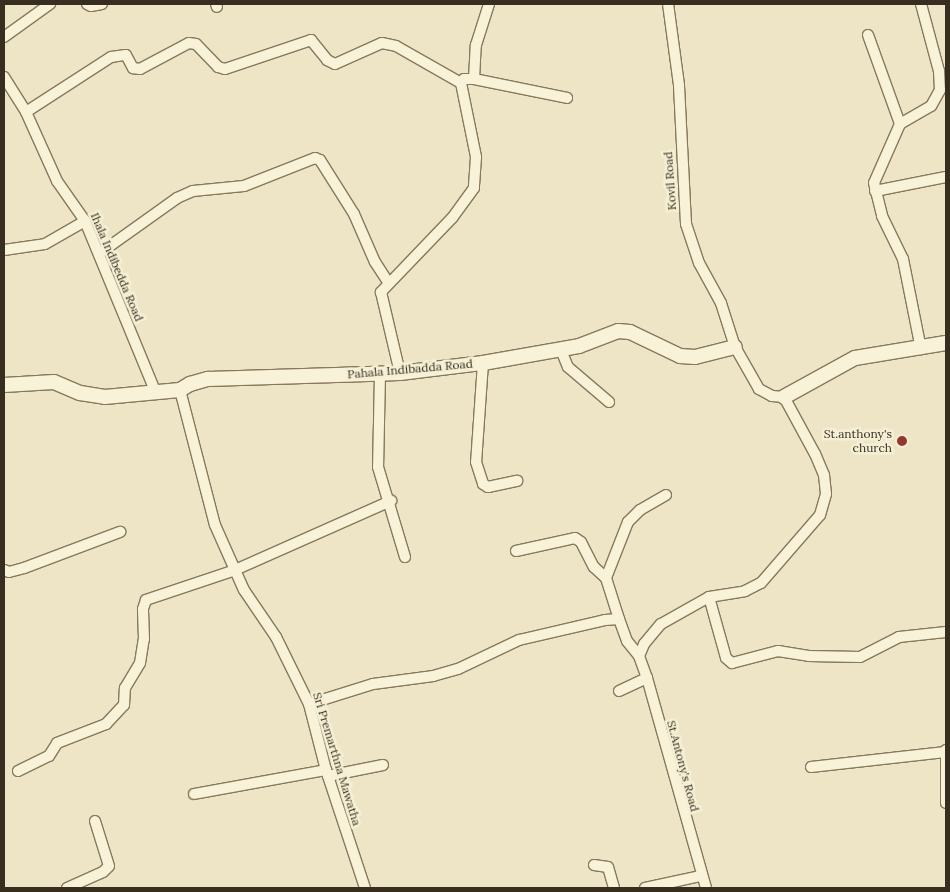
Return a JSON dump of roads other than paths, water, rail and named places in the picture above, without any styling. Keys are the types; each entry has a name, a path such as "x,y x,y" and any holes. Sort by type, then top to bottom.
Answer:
{"street":[{"path":"4,37 50,4"},
{"path":"87,4 91,6 102,4"},
{"path":"474,79 476,45 488,4"},
{"name":"Kovil Road","path":"668,4 679,85 686,224 700,263 721,303 735,347"},
{"path":"921,4 943,71 940,90 931,106 900,124 874,183 882,216 902,259 921,349"},
{"path":"868,35 900,124"},
{"path":"26,112 110,57 126,55 134,68 140,69 190,43 196,44 218,68 225,70 311,40 327,60 335,64 382,43 396,46 461,83 476,157 474,188 418,256 388,282 381,292 400,373"},
{"name":"Ihala Indibedda Road","path":"4,77 26,112 57,181 85,221 100,253 156,393"},
{"path":"461,83 464,79 474,79 567,98"},
{"path":"100,253 177,198 193,191 244,186 314,158 320,160 354,214 375,262 388,282"},
{"path":"875,191 946,177"},
{"path":"4,250 45,244 85,221"},
{"name":"Pahala Indibadda Road","path":"4,385 54,382 80,393 105,397 180,390 190,384 208,379 400,373 483,363 561,350 579,346 618,331 630,332 680,356 695,357 735,347"},
{"path":"735,347 758,389 772,396 784,397 855,358 946,344"},
{"path":"561,350 568,367 609,402"},
{"path":"483,363 476,462 483,484 488,486 517,481"},
{"path":"380,374 378,467 391,501 405,557"},
{"name":"Sri Premarthna Mawatha","path":"180,390 215,526 244,590 276,638 309,704 327,773 366,888"},
{"path":"639,656 644,644 661,624 709,598 745,591 761,583 820,515 826,494 824,475 784,397"},
{"path":"606,578 628,522 640,510 666,495"},
{"path":"18,772 49,756 57,743 106,724 124,705 124,688 140,663 144,639 143,609 146,600 235,570 391,501"},
{"path":"4,570 9,572 24,568 120,532"},
{"path":"516,551 575,538 594,567 606,578 627,641 639,656 647,678 619,691"},
{"path":"709,598 726,658 732,663 778,651 809,656 860,657 899,637 946,632"},
{"path":"309,704 373,684 433,676 458,669 519,640 545,632 620,618"},
{"name":"St.Antony's Road","path":"647,678 700,876 706,888"},
{"path":"811,767 946,751 946,803"},
{"path":"194,794 383,765"},
{"path":"67,888 103,872 109,866 95,821"},
{"path":"594,865 608,867 614,888"},
{"path":"645,888 700,876"}],"place":[{"name":"St.anthony's church","path":"902,441"}]}
